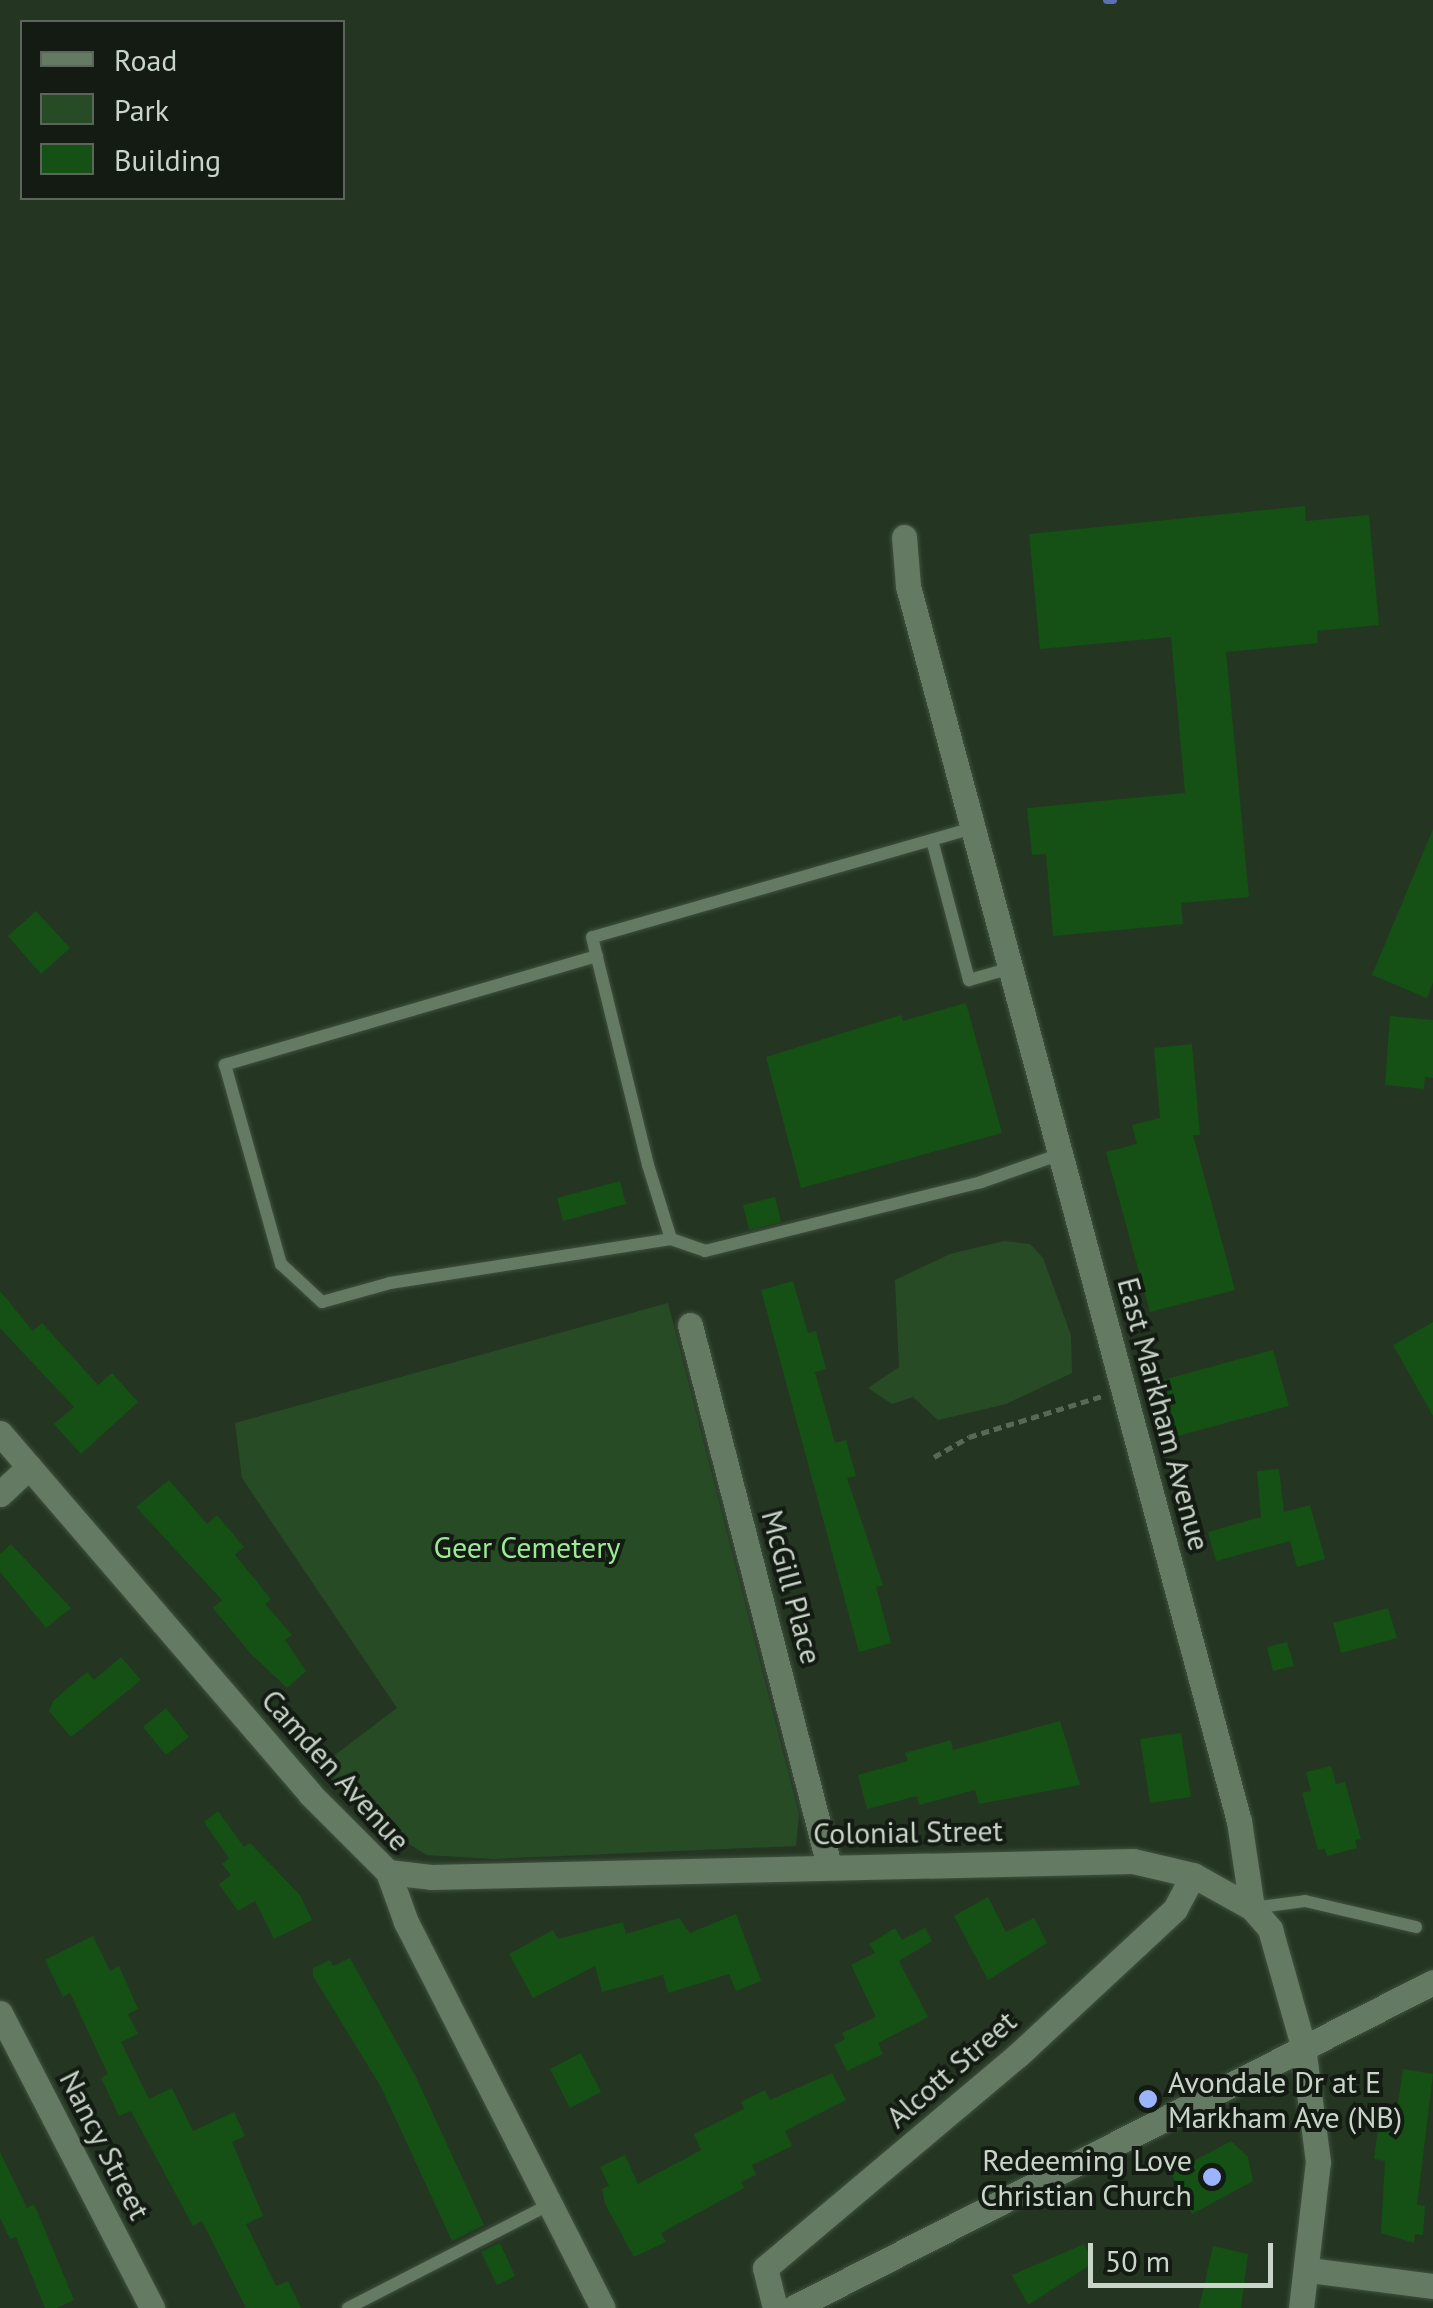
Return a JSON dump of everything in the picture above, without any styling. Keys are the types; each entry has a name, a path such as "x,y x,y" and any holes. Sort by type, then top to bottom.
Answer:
{"street":[{"name":"East Markham Avenue","path":"904,537 908,586 1240,1821 1252,1908 1270,1929 1304,2046 1318,2162 1309,2270 1301,2308"},
{"name":"McGill Place","path":"690,1325 828,1866"},
{"name":"Camden Avenue","path":"0,1433 321,1806 388,1872 406,1922 602,2308"},
{"path":"0,1494 29,1466"},
{"name":"Colonial Street","path":"388,1872 450,1877 1133,1861 1194,1876 1252,1908"},
{"name":"Alcott Street","path":"774,2308 765,2268 1033,2042 1175,1910 1194,1876"},
{"path":"793,2308 1433,1982"},
{"name":"Nancy Street","path":"0,2013 152,2308"},
{"path":"1309,2270 1433,2286"}],"lane":[{"path":"671,1239 592,937 974,828"},
{"path":"932,840 969,980 1011,968"},
{"path":"597,956 226,1065 281,1264 322,1302 390,1283 671,1239 706,1252 981,1182 1061,1154"},
{"path":"1252,1908 1305,1902 1416,1927"},
{"path":"348,2308 550,2204"}],"path":[{"path":"934,1457 969,1437 1124,1390"}],"green space":[{"path":"1004,1241 1030,1244 1043,1258 1071,1335 1072,1373 1006,1404 938,1420 913,1397 892,1404 868,1388 899,1367 895,1280 950,1254"},
{"name":"Geer Cemetery","path":"668,1303 799,1814 796,1846 493,1859 427,1855 371,1821 319,1767 397,1708 242,1478 235,1423"}],"building":[{"path":"1305,506 1306,521 1369,515 1379,625 1317,631 1318,643 1226,652 1249,897 1181,903 1183,924 1053,936 1046,854 1032,855 1027,808 1185,793 1171,637 1040,649 1029,534"},
{"path":"1433,829 1433,982 1427,998 1372,975"},
{"path":"36,911 70,948 41,974 8,936"},
{"path":"966,1003 1002,1133 801,1188 766,1057 901,1015 903,1021"},
{"path":"1390,1016 1433,1020 1433,1078 1425,1077 1424,1089 1385,1085"},
{"path":"1192,1044 1200,1135 1193,1135 1235,1290 1150,1312 1106,1152 1137,1144 1132,1125 1160,1118 1154,1048"},
{"path":"620,1181 626,1204 563,1221 557,1198"},
{"path":"775,1197 781,1222 749,1230 743,1205"},
{"path":"793,1281 808,1333 816,1331 826,1369 815,1372 835,1443 846,1440 856,1476 847,1478 883,1585 876,1587 891,1643 859,1652 761,1290"},
{"path":"0,1291 33,1331 42,1323 98,1385 112,1373 138,1402 81,1454 54,1424 74,1407 0,1328"},
{"path":"1433,1322 1433,1416 1393,1345"},
{"path":"1273,1350 1289,1406 1174,1437 1159,1381"},
{"path":"1279,1469 1284,1512 1310,1505 1325,1559 1297,1567 1290,1541 1216,1561 1208,1532 1261,1517 1257,1471"},
{"path":"169,1480 207,1524 217,1515 244,1547 235,1555 271,1599 265,1604 292,1635 285,1640 306,1671 287,1688 251,1654 213,1608 222,1600 136,1507"},
{"path":"11,1544 71,1608 46,1628 0,1572 0,1554"},
{"path":"1388,1608 1397,1638 1341,1653 1333,1623"},
{"path":"1287,1642 1294,1666 1273,1671 1267,1647"},
{"path":"121,1657 141,1680 71,1737 49,1711 53,1701 87,1672 94,1680"},
{"path":"166,1708 189,1737 166,1755 143,1727"},
{"path":"1060,1721 1080,1785 979,1804 975,1790 919,1805 917,1796 867,1809 858,1775 908,1761 905,1753 951,1740 953,1750"},
{"path":"1181,1733 1191,1797 1150,1803 1140,1739"},
{"path":"1331,1766 1336,1784 1345,1782 1361,1839 1355,1840 1357,1848 1327,1856 1325,1849 1318,1850 1302,1793 1311,1791 1306,1772"},
{"path":"218,1811 244,1847 250,1843 300,1895 312,1920 274,1939 255,1901 238,1911 219,1884 231,1875 222,1864 229,1858 204,1822"},
{"path":"988,1897 1006,1932 1034,1918 1047,1943 988,1980 954,1916"},
{"path":"736,1914 761,1981 736,1991 729,1974 668,1993 663,1975 602,1992 595,1966 533,1998 509,1954 553,1930 558,1939 623,1922 626,1934 679,1918 690,1933"},
{"path":"895,1928 902,1940 925,1928 932,1941 899,1961 928,2017 878,2043 883,2054 847,2071 834,2045 845,2039 842,2033 876,2017 851,1965 875,1953 869,1944"},
{"path":"93,1936 110,1971 119,1966 138,2009 128,2014 138,2034 121,2042 149,2099 172,2088 193,2131 234,2112 245,2136 232,2142 263,2216 246,2224 276,2286 288,2281 301,2308 246,2308 202,2221 193,2226 131,2111 119,2116 101,2078 108,2074 70,1993 63,1997 45,1960"},
{"path":"350,1958 416,2077 484,2225 452,2241 381,2087 313,1976 313,1968 330,1960 333,1966"},
{"path":"581,2053 601,2092 570,2108 550,2069"},
{"path":"1403,2069 1433,2074 1417,2205 1425,2206 1423,2235 1415,2234 1414,2243 1381,2233 1385,2161 1374,2159 1380,2114 1396,2116"},
{"path":"832,2073 846,2100 785,2131 792,2146 752,2165 756,2175 741,2182 744,2188 661,2233 666,2242 634,2257 605,2204 602,2189 609,2186 600,2167 625,2155 638,2184 701,2150 694,2134 744,2109 741,2102 765,2090 770,2100"},
{"name":"Redeeming Love Christian Church","path":"1231,2141 1248,2157 1253,2181 1192,2214 1171,2173"},
{"path":"0,2152 27,2208 34,2204 74,2300 57,2308 45,2308 16,2237 10,2239 0,2218"},
{"path":"500,2243 515,2276 497,2285 481,2252"},
{"path":"1084,2244 1093,2263 1028,2305 1012,2275"},
{"path":"1213,2246 1248,2254 1241,2308 1199,2308"}],"waterway":[{"path":"1107,0 1113,0"}],"place":[{"name":"Avondale Dr at E Markham Ave (NB)","path":"1148,2099"},
{"name":"Redeeming Love Christian Church","path":"1212,2177"}]}
